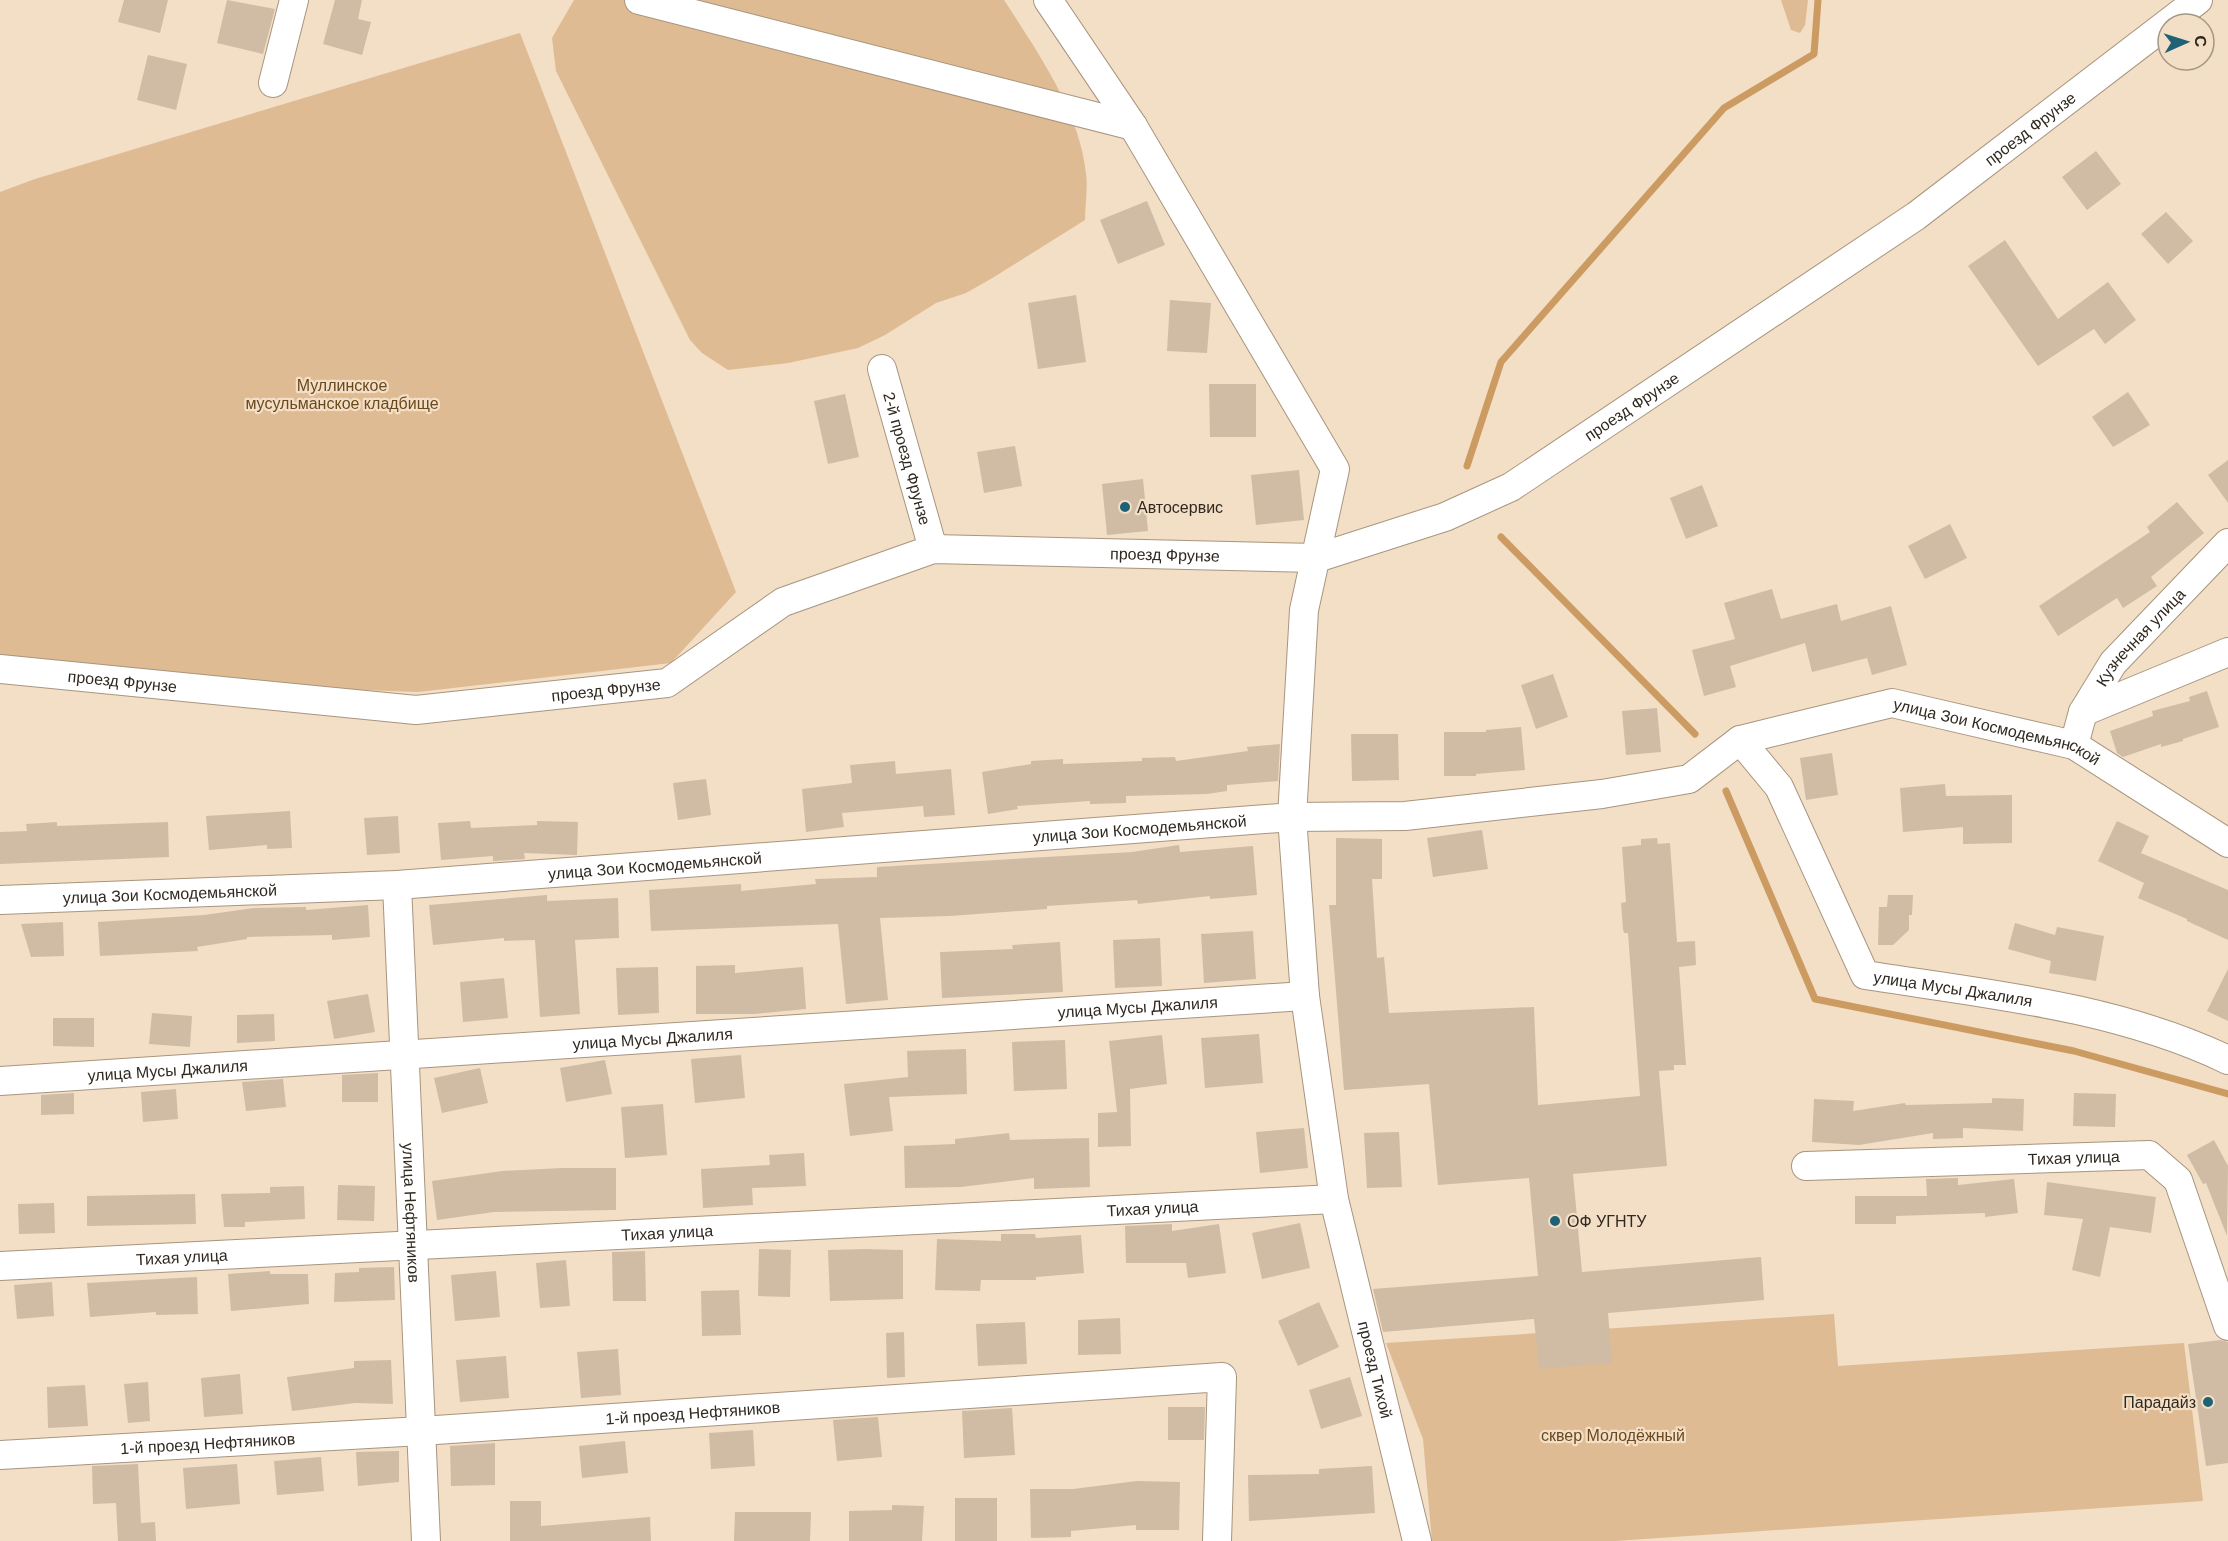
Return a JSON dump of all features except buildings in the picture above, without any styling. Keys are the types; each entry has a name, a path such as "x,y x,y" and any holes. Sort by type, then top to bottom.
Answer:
{"street":[{"path":"273,83 294,0"},
{"path":"639,0 1133,126"},
{"name":"проезд Тихой","path":"1048,0 1133,126 1335,469 1304,610 1292,817 1305,996 1334,1199 1417,1541"},
{"name":"проезд Фрунзе","path":"0,669 416,710 667,683 783,602 933,549 1317,558 1445,517 1511,487 1916,216 2198,0"},
{"name":"2-й проезд Фрунзе","path":"882,369 933,549"},
{"name":"Кузнечная улица","path":"2074,745 2084,712 2113,663 2228,543"},
{"path":"2084,712 2228,652"},
{"name":"улица Зои Космодемьянской","path":"0,900 397,885 1292,817 1405,816 1602,794 1689,778 1740,740 1892,703 2074,745 2228,843"},
{"name":"улица Мусы Джалиля","path":"1740,740 1779,787 1864,975 2065,1007 2187,1041 2228,1060"},
{"name":"улица Нефтяников","path":"397,885 426,1541"},
{"name":"улица Мусы Джалиля","path":"0,1081 1305,996"},
{"name":"Тихая улица","path":"1806,1166 2149,1155 2178,1180 2228,1326"},
{"name":"Тихая улица","path":"0,1266 1334,1199"},
{"name":"1-й проезд Нефтяников","path":"0,1455 421,1431 1222,1377 1217,1541"}],"green space":[{"path":"574,0 1004,0 1043,61 1075,128 1086,174 1085,220 966,293 936,303 885,335 858,348 788,363 728,370 702,353 690,340 556,71 552,38"},
{"path":"1781,0 1808,0 1805,25 1800,33 1791,30"},
{"name":"Муллинское мусульманское кладбище","path":"520,33 736,592 671,663 418,692 308,688 0,658 0,192 35,179"},
{"name":"сквер Молодёжный","path":"1834,1314 1838,1366 2184,1343 2203,1501 1615,1541 1432,1541 1423,1439 1386,1343"}],"waterway":[{"path":"1467,466 1501,362 1724,108 1814,54 1818,0"},
{"path":"1501,537 1695,734"},
{"path":"1726,791 1815,999 2074,1051 2228,1094"}],"place":[{"name":"Автосервис","path":"1125,507"},
{"name":"ОФ УГНТУ","path":"1555,1221"},
{"name":"Парадайз","path":"2208,1402"}]}
